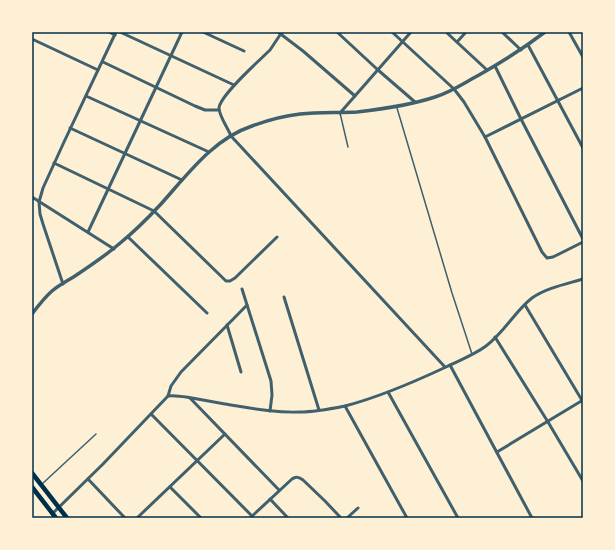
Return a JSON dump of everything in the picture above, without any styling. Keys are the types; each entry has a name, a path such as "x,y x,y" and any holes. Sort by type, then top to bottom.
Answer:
{"main road":[{"path":"32,473 67,518"},
{"path":"32,487 54,516"}],"street":[{"path":"63,284 40,214 39,202 43,188 54,163 116,33 109,32"},
{"path":"120,32 234,85"},
{"path":"88,232 182,32"},
{"path":"203,32 244,51"},
{"path":"337,32 415,102"},
{"path":"392,32 454,89 471,112 542,252 547,258 553,257 583,241 495,66"},
{"path":"340,113 411,32"},
{"path":"446,32 487,70"},
{"path":"457,42 466,32"},
{"path":"502,32 521,50"},
{"path":"32,314 47,296 98,261 128,237 209,152 231,136 254,125 289,115 358,112 396,106 436,97 454,89 495,66 521,50 545,32"},
{"path":"569,32 583,57"},
{"path":"355,96 280,33 270,49 234,85 220,102 219,110 231,136 445,367"},
{"path":"32,39 98,70"},
{"path":"528,45 583,148"},
{"path":"103,62 195,106 205,110 219,110"},
{"path":"485,137 583,88"},
{"path":"86,96 209,152"},
{"path":"70,128 182,180"},
{"path":"54,163 154,211 226,281 230,281 235,278 277,237"},
{"path":"32,197 114,249"},
{"path":"128,237 207,313"},
{"path":"168,396 172,395 270,411 299,412 345,406 388,392 430,375 472,354 488,345 536,295 583,279"},
{"path":"242,289 271,381 272,395 270,411"},
{"path":"284,297 319,410"},
{"path":"54,516 59,508 168,396 171,386 181,372 247,305"},
{"path":"497,452 583,401 525,305"},
{"path":"227,326 241,372"},
{"path":"495,337 583,481"},
{"path":"450,365 532,518"},
{"path":"388,392 458,518"},
{"path":"190,398 279,490"},
{"path":"345,406 407,518"},
{"path":"151,414 198,460 251,517 279,490 296,477 300,478 341,518"},
{"path":"137,518 225,434"},
{"path":"88,479 125,518"},
{"path":"170,487 201,518"},
{"path":"270,499 288,518"},
{"path":"347,518 358,508"}],"lane":[{"path":"396,106 452,293 472,354"},
{"path":"340,113 348,147"},
{"path":"41,484 96,434"}]}
